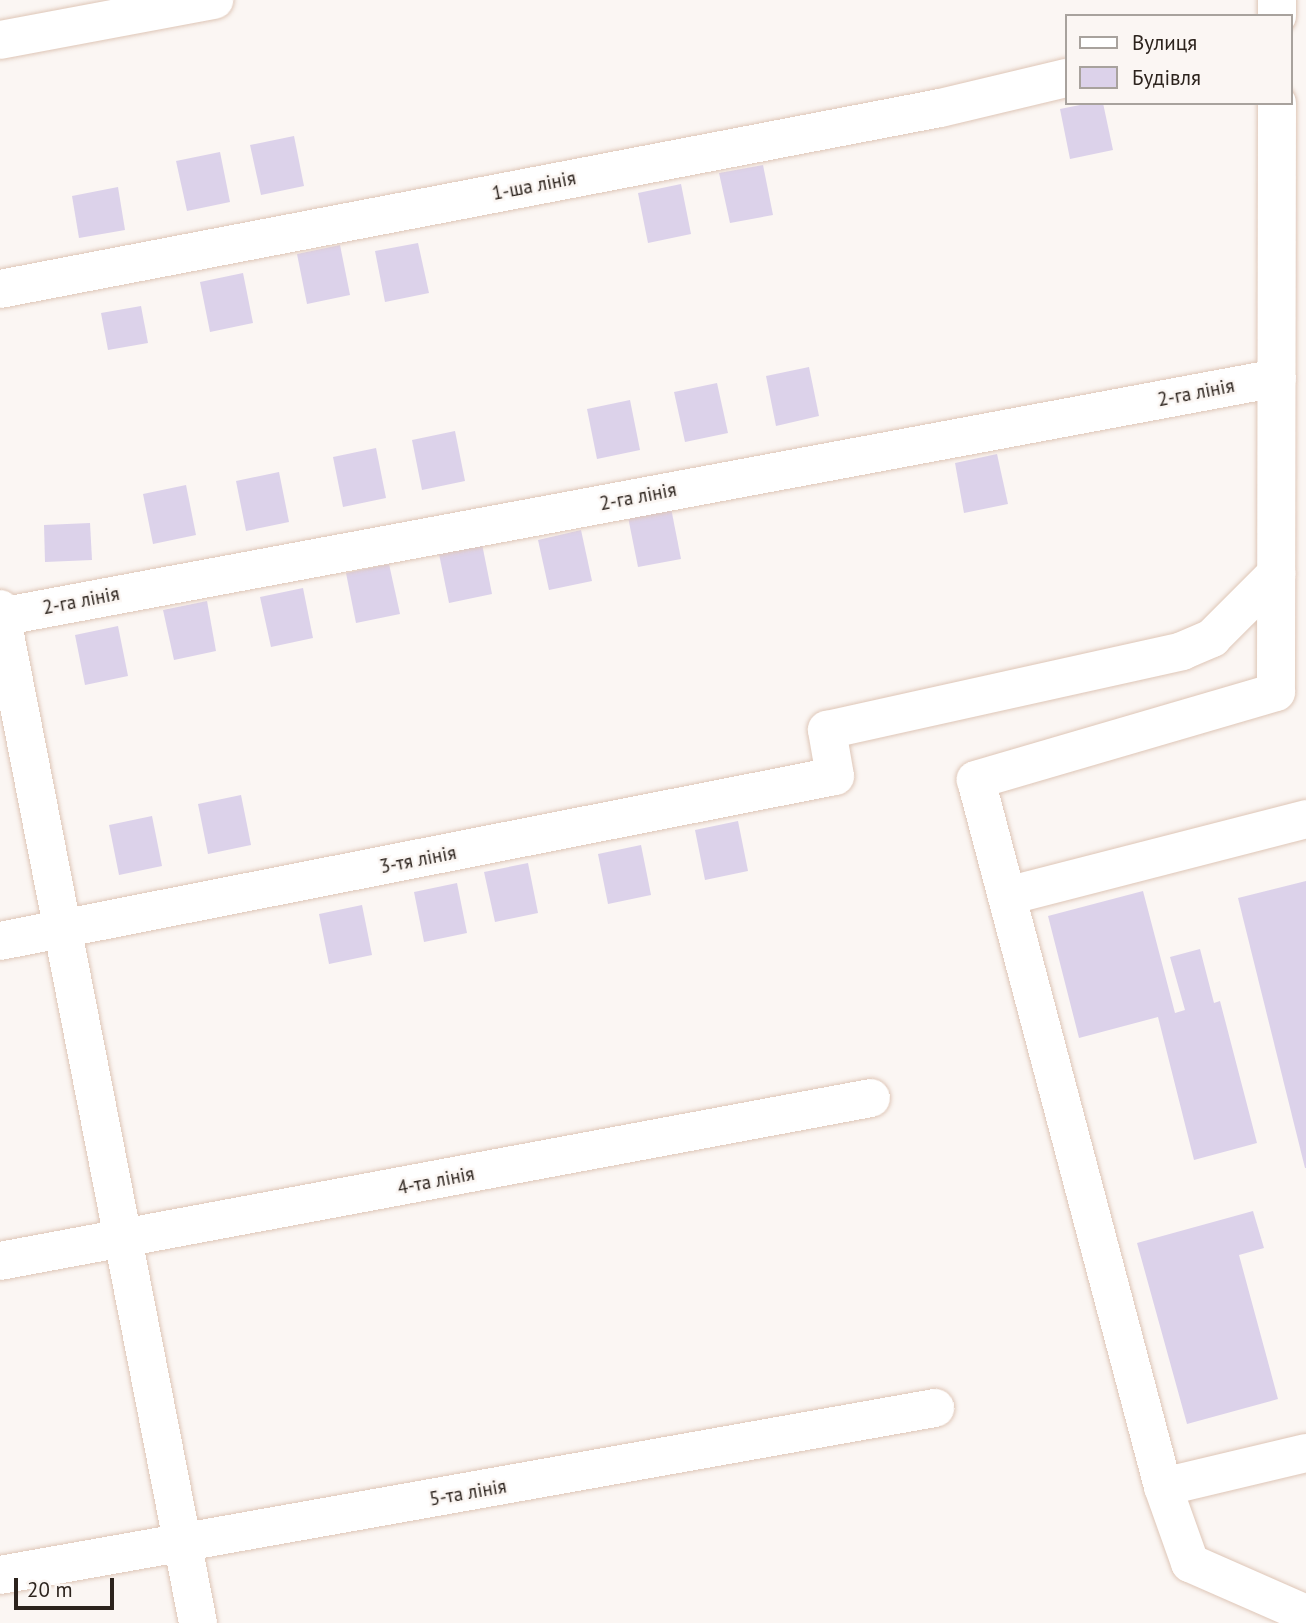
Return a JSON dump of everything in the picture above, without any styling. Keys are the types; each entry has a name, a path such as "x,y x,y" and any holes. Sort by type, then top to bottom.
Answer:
{"street":[{"path":"0,40 214,0"},
{"name":"1-ша лінія","path":"0,289 940,108 1064,78"},
{"path":"1277,105 1291,184 1277,378 1276,692 976,780 1163,1487 1190,1563 1306,1614"},
{"name":"2-га лінія","path":"0,614 1277,378"},
{"name":"3-тя лінія","path":"0,941 835,776 827,730 1182,651 1212,638 1276,574"},
{"path":"0,614 65,930 121,1241 198,1623"},
{"path":"1007,896 1306,819"},
{"name":"4-та лінія","path":"0,1261 121,1241 871,1098"},
{"name":"5-та лінія","path":"0,1575 184,1545 935,1408"},
{"path":"1163,1487 1306,1452"}],"building":[{"path":"1080,105 1103,105 1113,150 1070,159 1060,109"},
{"path":"294,136 304,186 261,195 250,145"},
{"path":"220,152 230,202 187,211 176,161"},
{"path":"763,165 773,215 730,223 719,173"},
{"path":"681,184 691,234 648,243 638,193"},
{"path":"118,187 125,230 79,238 72,196"},
{"path":"418,243 429,293 385,302 375,251"},
{"path":"340,245 350,295 307,304 297,254"},
{"path":"243,273 253,323 210,332 200,282"},
{"path":"141,306 148,343 108,350 101,313"},
{"path":"809,367 819,416 776,426 766,376"},
{"path":"717,383 728,433 685,442 674,392"},
{"path":"630,400 640,450 597,459 587,409"},
{"path":"455,431 465,481 422,490 412,440"},
{"path":"376,448 386,498 343,507 333,457"},
{"path":"997,454 1008,504 964,513 955,463"},
{"path":"279,472 289,522 246,531 236,481"},
{"path":"186,485 196,535 153,544 143,494"},
{"path":"671,508 681,559 638,567 628,517"},
{"path":"90,523 92,560 45,562 44,525"},
{"path":"581,530 592,581 549,590 538,540"},
{"path":"482,544 492,594 449,603 439,554"},
{"path":"389,564 400,614 356,623 346,573"},
{"path":"303,588 313,638 271,647 260,597"},
{"path":"207,601 216,651 174,660 163,610"},
{"path":"118,626 128,676 85,685 75,635"},
{"path":"241,795 251,845 208,854 198,804"},
{"path":"152,816 162,866 119,875 109,825"},
{"path":"738,821 748,871 705,880 695,830"},
{"path":"641,845 651,895 608,904 598,854"},
{"path":"528,863 538,913 495,922 484,872"},
{"path":"1306,881 1306,1168 1305,1168 1238,898"},
{"path":"457,883 467,933 424,942 414,892"},
{"path":"1143,891 1175,1013 1185,1010 1170,957 1200,949 1214,1003 1220,1001 1257,1143 1194,1160 1158,1017 1079,1038 1048,916"},
{"path":"362,905 372,955 329,964 319,914"},
{"path":"1253,1211 1264,1248 1239,1255 1278,1399 1187,1424 1137,1243"}]}
